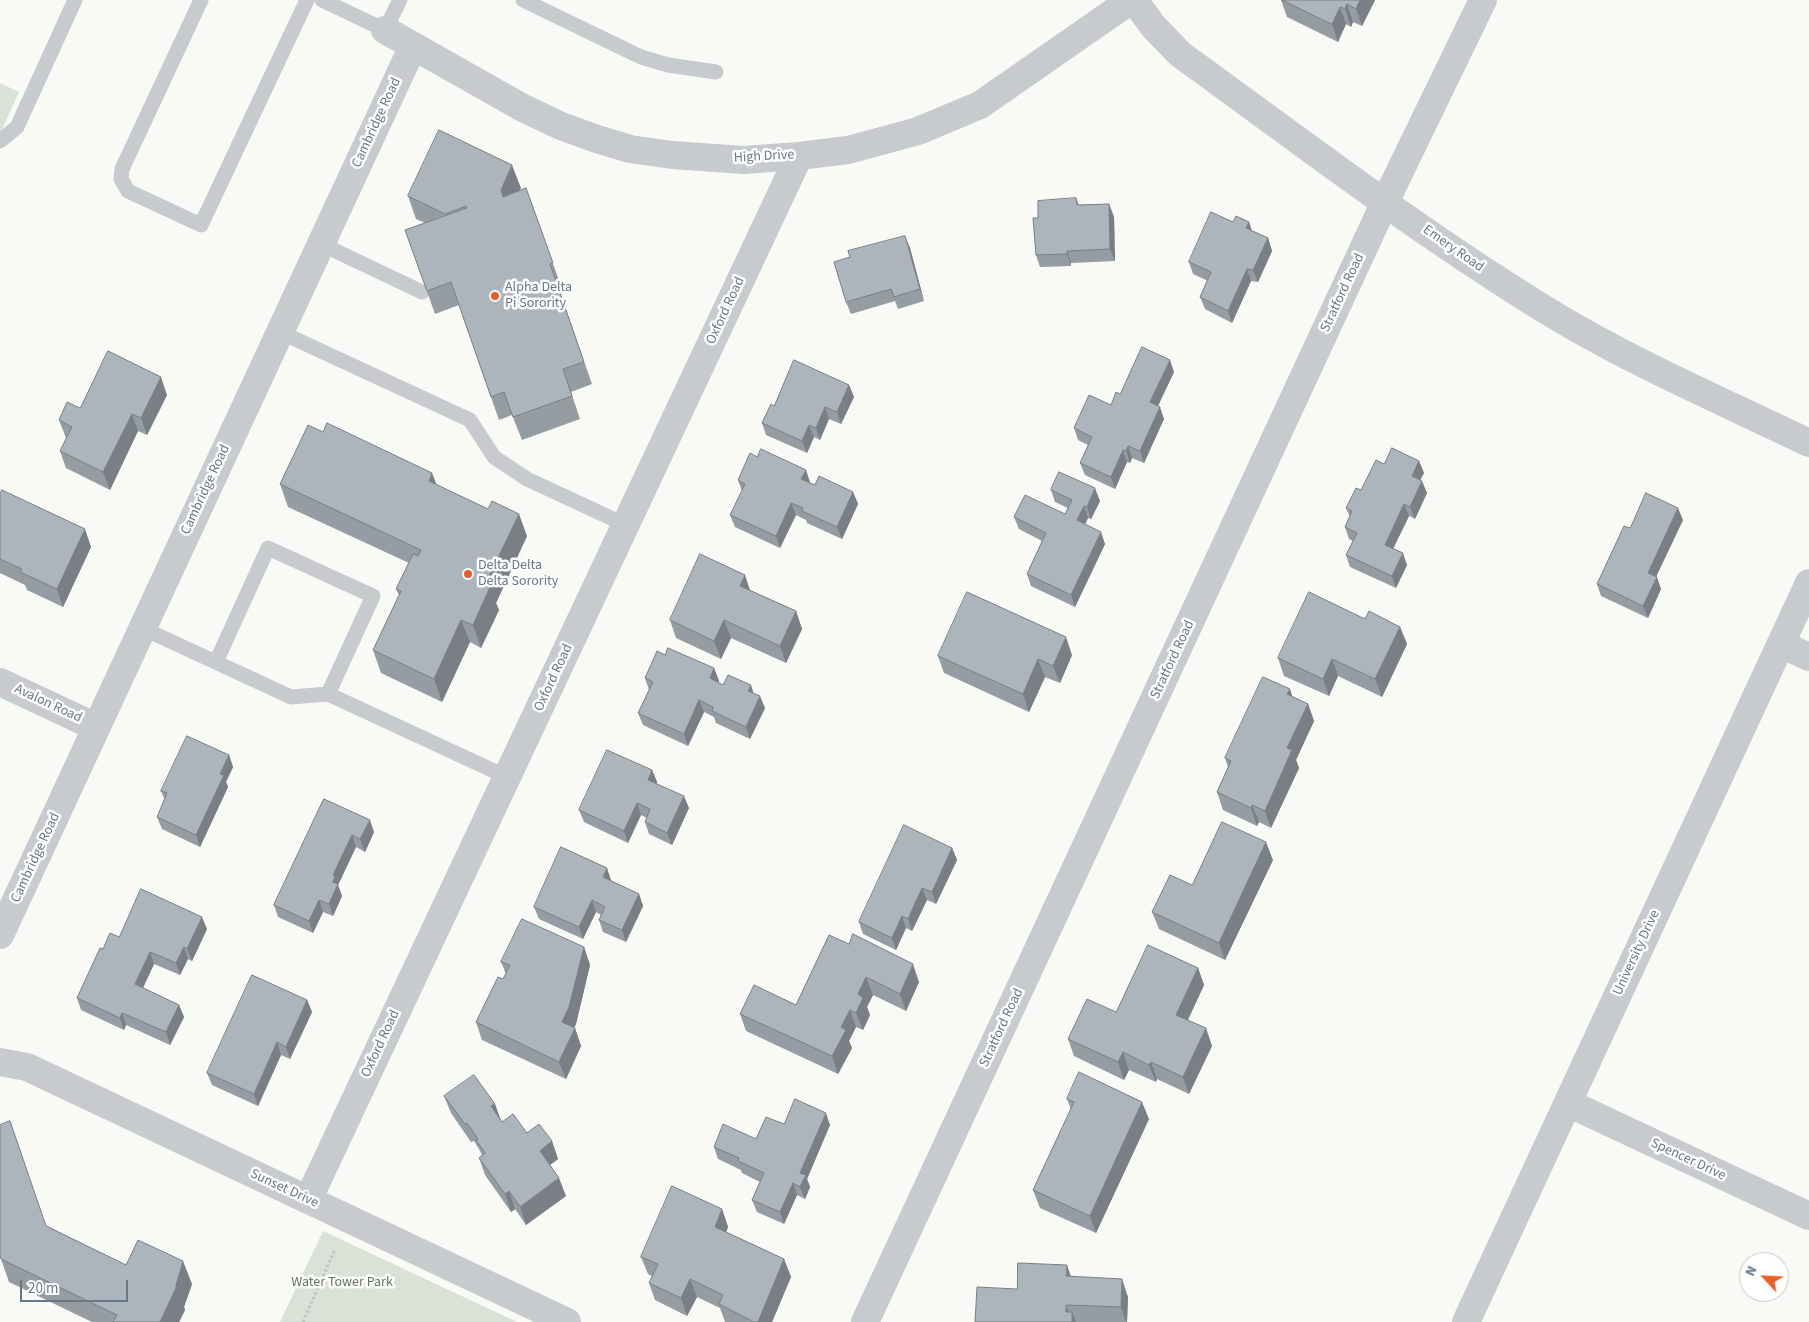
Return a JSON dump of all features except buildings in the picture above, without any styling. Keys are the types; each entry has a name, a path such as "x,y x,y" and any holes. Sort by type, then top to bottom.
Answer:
{"street":[{"name":"High Drive","path":"385,30 523,108 561,126 622,146 672,155 744,160 848,150 918,131 980,104 1133,0"},
{"name":"Emery Road","path":"1133,0 1153,26 1180,54 1486,272 1560,319 1648,366 1809,443"},
{"name":"Stratford Road","path":"866,1322 1386,202 1483,0"},
{"name":"Cambridge Road","path":"0,935 413,46"},
{"name":"Oxford Road","path":"308,1200 799,156"},
{"name":"University Drive","path":"1466,1322 1809,584"},
{"path":"1781,644 1809,657"},
{"name":"Avalon Road","path":"0,682 96,727"},
{"name":"Sunset Drive","path":"0,1062 27,1067 567,1322"},
{"name":"Spencer Drive","path":"1568,1103 1809,1216"}],"lane":[{"path":"0,141 17,127 75,0"},
{"path":"201,0 122,169 121,180 128,191 201,225 307,0"},
{"path":"322,0 385,30 400,0"},
{"path":"523,0 641,57 668,65 716,72"},
{"path":"321,244 422,292"},
{"path":"280,332 470,420 494,457 527,479 626,525"},
{"path":"216,662 268,548 373,596 328,694"},
{"path":"142,628 291,696 328,694 508,777"}],"path":[{"path":"303,1322 338,1242"}],"green space":[{"path":"0,83 19,92 0,134"},
{"name":"Water Tower Park","path":"323,1231 517,1322 280,1322"}],"place":[{"name":"Alpha Delta Pi Sorority","path":"495,296"},
{"name":"Delta Delta Delta Sorority","path":"468,574"}]}
